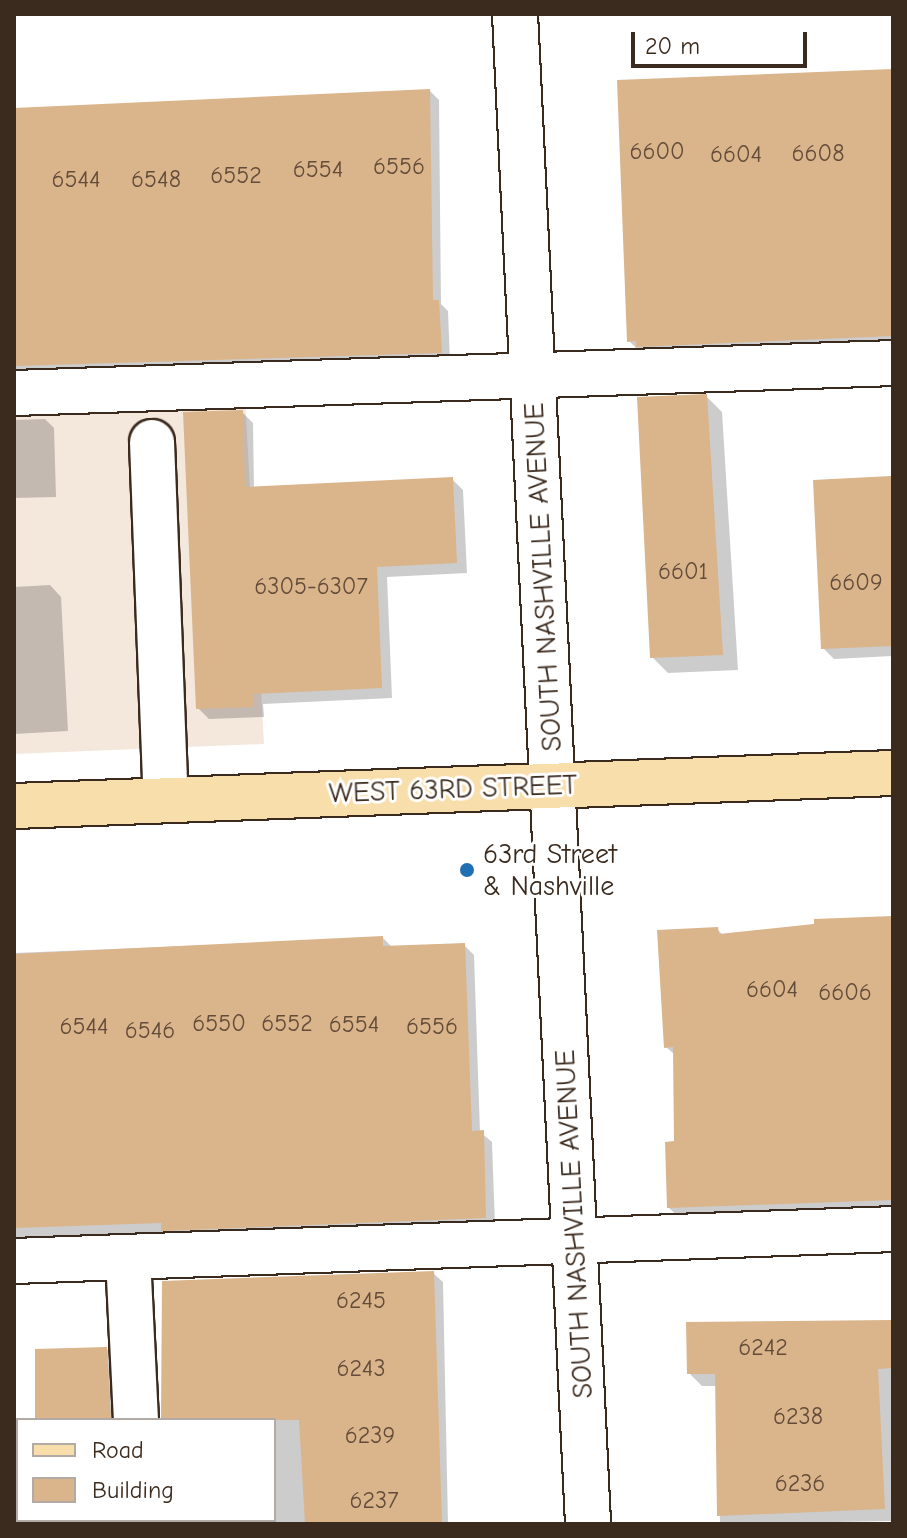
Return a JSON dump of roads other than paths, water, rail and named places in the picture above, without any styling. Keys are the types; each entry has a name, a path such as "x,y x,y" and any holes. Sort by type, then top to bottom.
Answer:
{"main road":[{"name":"WEST 63RD STREET","path":"14,806 893,773"}],"street":[{"name":"SOUTH NASHVILLE AVENUE","path":"515,14 588,1524"},
{"path":"14,393 893,363"},
{"path":"152,442 166,800"},
{"path":"14,1261 575,1238 893,1229"},
{"path":"128,1257 136,1418"}],"place":[{"name":"63rd Street & Nashville","path":"467,870"}]}
